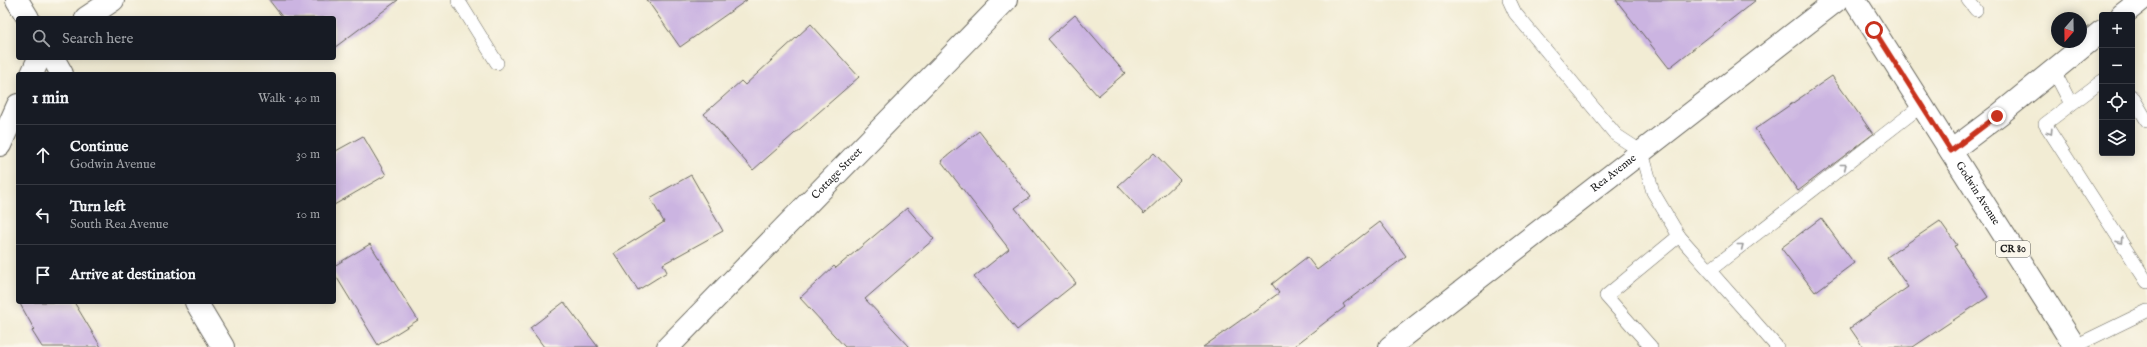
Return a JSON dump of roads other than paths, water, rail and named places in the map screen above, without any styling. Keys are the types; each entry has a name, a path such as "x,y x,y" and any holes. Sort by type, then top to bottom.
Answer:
{"street":[{"path":"17,0 27,16"},
{"path":"89,16 113,0"},
{"name":"Cottage Street","path":"668,347 1006,0"},
{"name":"Rea Avenue","path":"1390,347 1837,0"},
{"name":"Godwin Avenue","path":"1855,0 2074,347"},
{"path":"2126,12 2141,0"},
{"path":"1951,151 2000,114 2099,32"},
{"path":"33,72 38,60"},
{"path":"54,60 61,72"},
{"path":"0,145 16,109"},
{"path":"197,304 223,347"}],"lane":[{"path":"458,0 497,63"},
{"path":"1509,0 1515,13 1616,135 1642,152 1653,192 1679,236 1777,347"},
{"path":"2053,69 2071,104"},
{"path":"2099,82 2045,124 2147,282"},
{"path":"2135,101 2147,121"},
{"path":"1710,270 1921,106"},
{"path":"1651,347 1606,296 1679,236"},
{"path":"2074,347 2147,311"}]}
